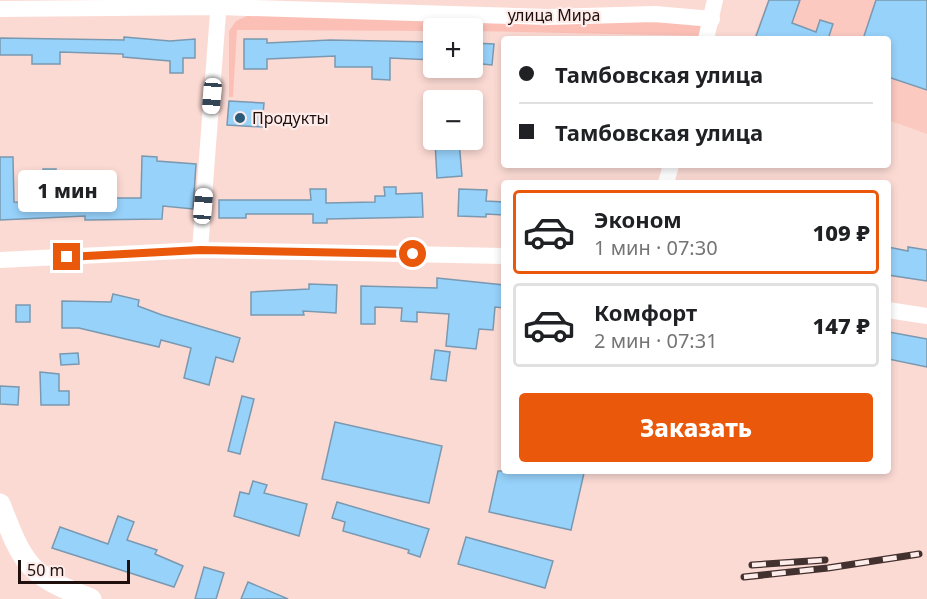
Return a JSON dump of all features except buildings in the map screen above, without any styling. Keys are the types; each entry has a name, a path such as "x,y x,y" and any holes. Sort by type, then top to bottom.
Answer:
{"street":[{"path":"707,36 715,0"},
{"path":"200,250 219,4"},
{"name":"улица Мира","path":"0,9 219,4 547,16 655,14 712,19"},
{"path":"0,260 200,250 501,256"},
{"path":"891,310 927,316"},
{"path":"0,504 16,544 33,570 55,585 91,599"}],"shaded area":[{"path":"768,0 927,0 927,134 891,121 891,36 754,36"},
{"path":"249,15 423,18 423,31 237,30 233,97 229,97 229,31 236,21"},
{"path":"483,19 700,23 703,36 483,31"}],"railway":[{"path":"744,577 828,568 919,554"},
{"path":"752,565 825,560"}],"place":[{"name":"Продукты","path":"240,118"}],"route":[{"path":"67,257 200,250 413,254"}]}
